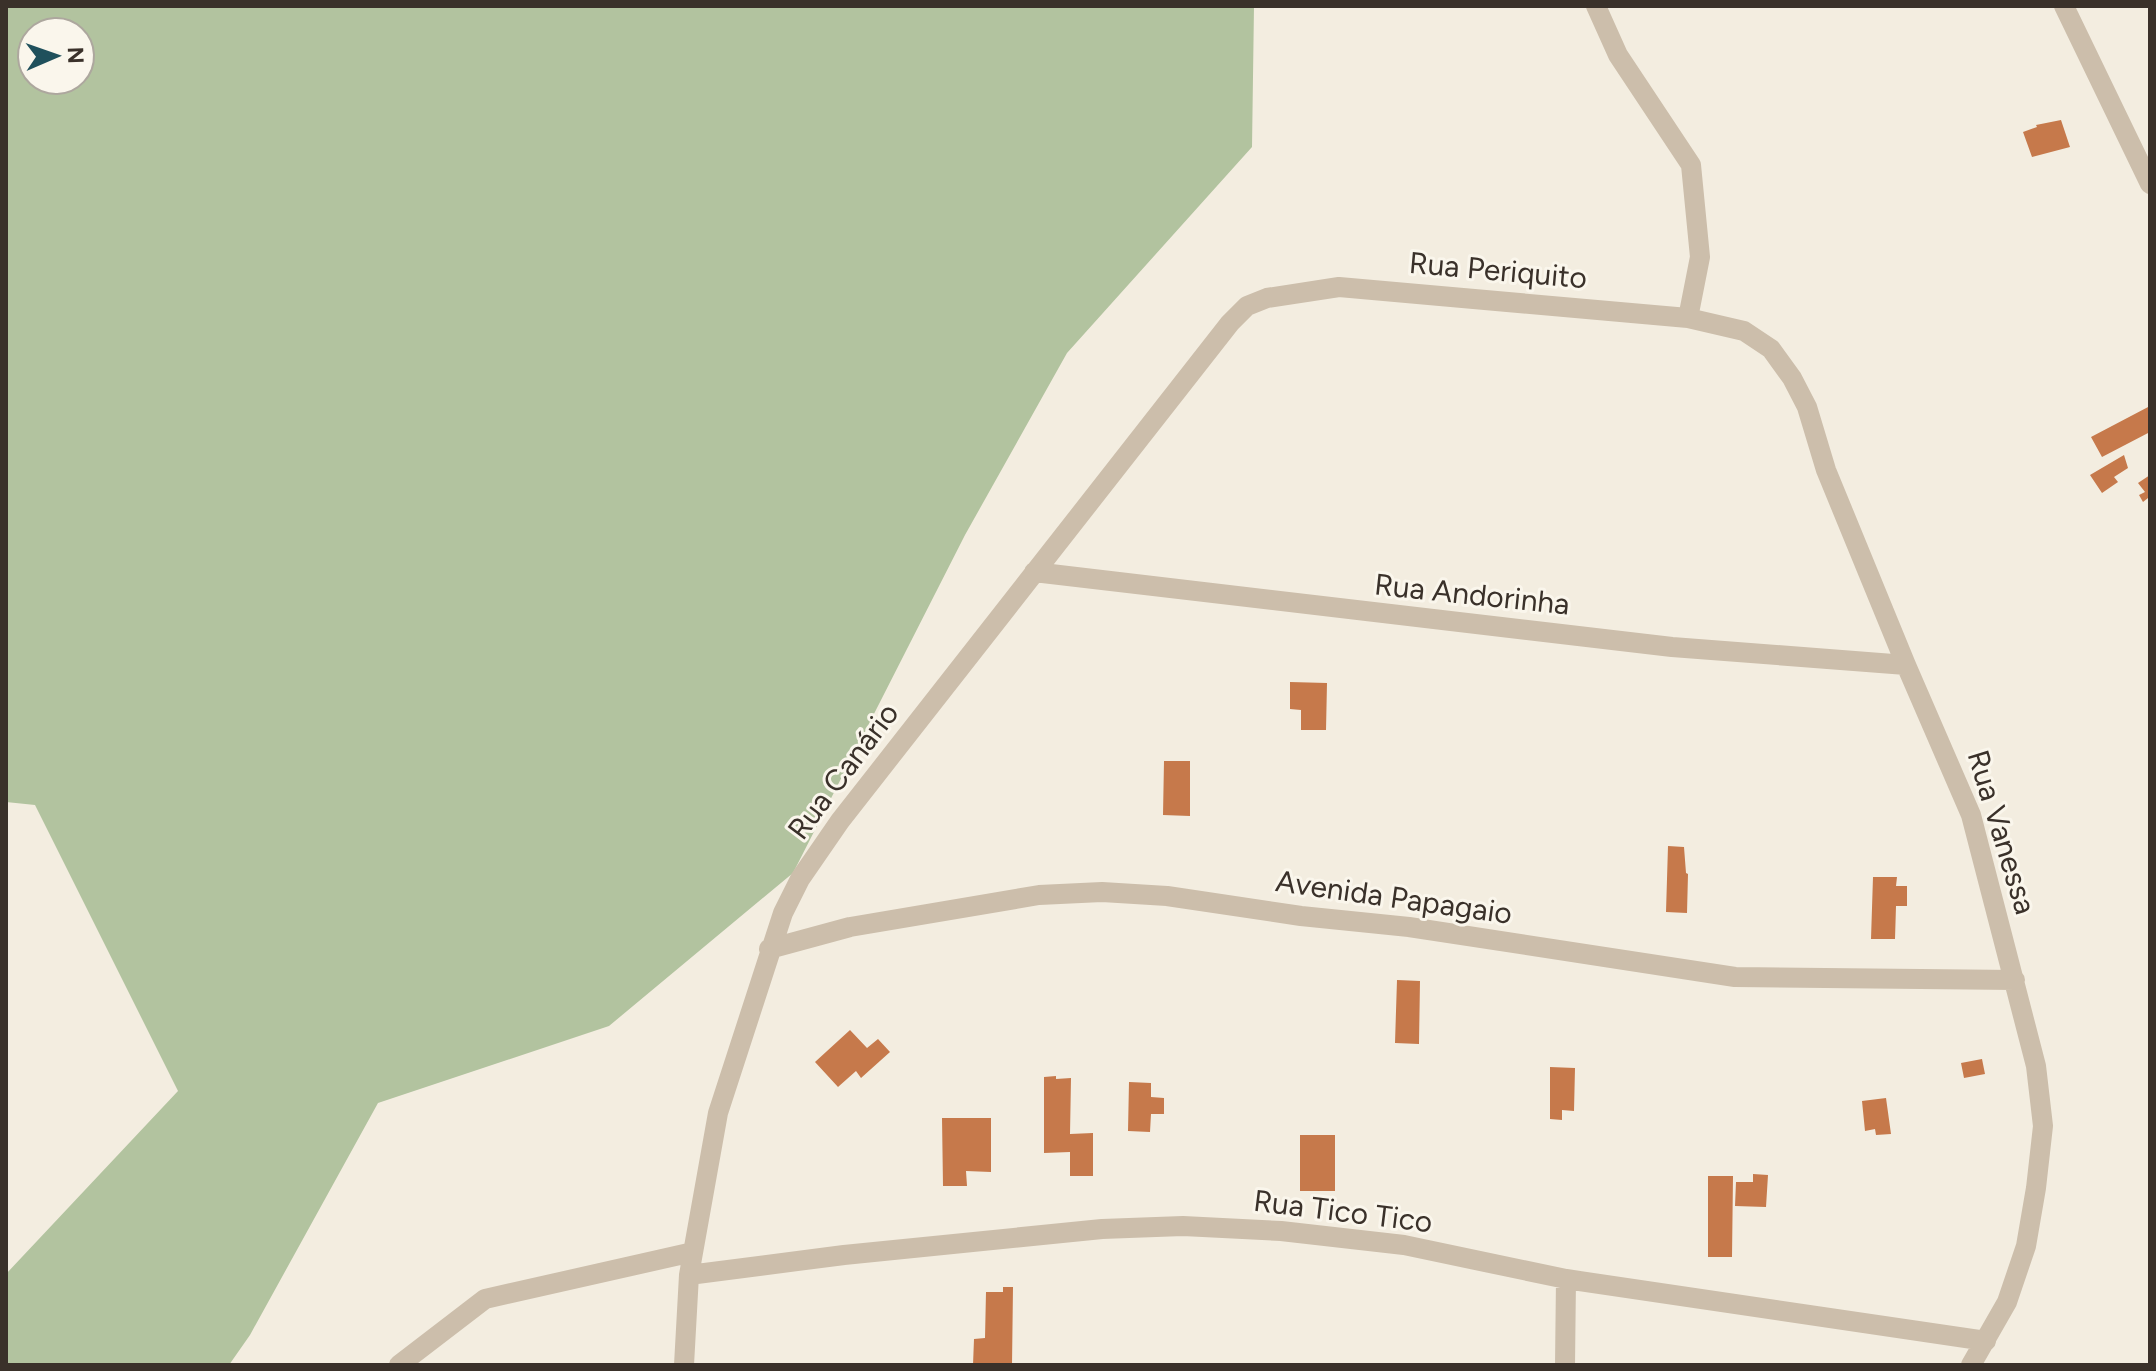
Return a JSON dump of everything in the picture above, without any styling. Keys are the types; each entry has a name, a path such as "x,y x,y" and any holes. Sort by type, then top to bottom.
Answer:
{"street":[{"path":"1596,6 1618,55 1691,165 1700,257 1688,318"},
{"path":"2064,6 2150,184"},
{"name":"Rua Periquito","path":"1247,306 1267,298 1339,287 1688,318 1744,331"},
{"name":"Rua Canário","path":"684,1365 689,1275 718,1113 769,949 800,879 840,821 1034,572 1230,323 1247,306"},
{"name":"Rua Vanessa","path":"1744,331 1771,349 1792,378 1807,407 1826,470 1971,815 2036,1066 2043,1126 2026,1246 2007,1302 1971,1365"},
{"name":"Rua Andorinha","path":"1034,572 1656,645 1906,665"},
{"name":"Avenida Papagaio","path":"769,949 850,927 1039,895 1102,892 1167,896 1301,916 1409,927 1735,977 2015,980"},
{"name":"Rua Tico Tico","path":"689,1275 844,1255 1102,1229 1183,1226 1281,1231 1404,1245 1566,1279 1986,1341"},
{"path":"399,1365 485,1299 693,1252"},
{"path":"1565,1365 1566,1279"}],"green space":[{"path":"6,6 1254,6 1252,147 1067,353 965,535 793,873 609,1026 378,1103 250,1335 229,1365 6,1365 6,1274 178,1091 35,805 6,802"}],"building":[{"path":"2061,120 2070,147 2032,157 2023,132 2036,125"},
{"path":"2150,406 2150,432 2102,457 2091,437"},
{"path":"2124,455 2128,468 2114,477 2118,482 2102,493 2090,475"},
{"path":"2150,475 2150,502 2148,498 2143,502 2139,495 2145,492 2138,483"},
{"path":"1290,682 1327,683 1326,730 1301,730 1301,710 1290,709"},
{"path":"1164,761 1190,761 1190,816 1163,815"},
{"path":"1668,846 1684,847 1688,874 1687,913 1666,912"},
{"path":"1873,877 1897,877 1896,886 1907,886 1907,906 1896,906 1895,939 1871,939"},
{"path":"1397,980 1420,981 1419,1044 1395,1043"},
{"path":"850,1030 867,1048 878,1039 890,1052 861,1078 856,1071 838,1087 815,1062"},
{"path":"1982,1059 1985,1074 1964,1078 1961,1063"},
{"path":"1550,1067 1575,1068 1574,1111 1562,1110 1562,1120 1550,1119"},
{"path":"1056,1076 1056,1079 1071,1078 1070,1134 1093,1133 1093,1176 1070,1176 1070,1152 1044,1153 1044,1077"},
{"path":"1129,1082 1151,1083 1151,1097 1164,1098 1164,1114 1151,1114 1150,1132 1128,1131"},
{"path":"1886,1098 1891,1134 1876,1135 1875,1129 1865,1131 1862,1101"},
{"path":"942,1118 991,1118 991,1172 966,1171 967,1186 943,1186"},
{"path":"1300,1135 1335,1135 1335,1191 1300,1191"},
{"path":"1753,1174 1768,1175 1766,1207 1735,1206 1736,1182 1753,1182"},
{"path":"1708,1176 1733,1176 1732,1257 1708,1257"},
{"path":"1003,1287 1013,1287 1012,1365 973,1365 974,1339 985,1338 986,1292 1003,1292"}]}
